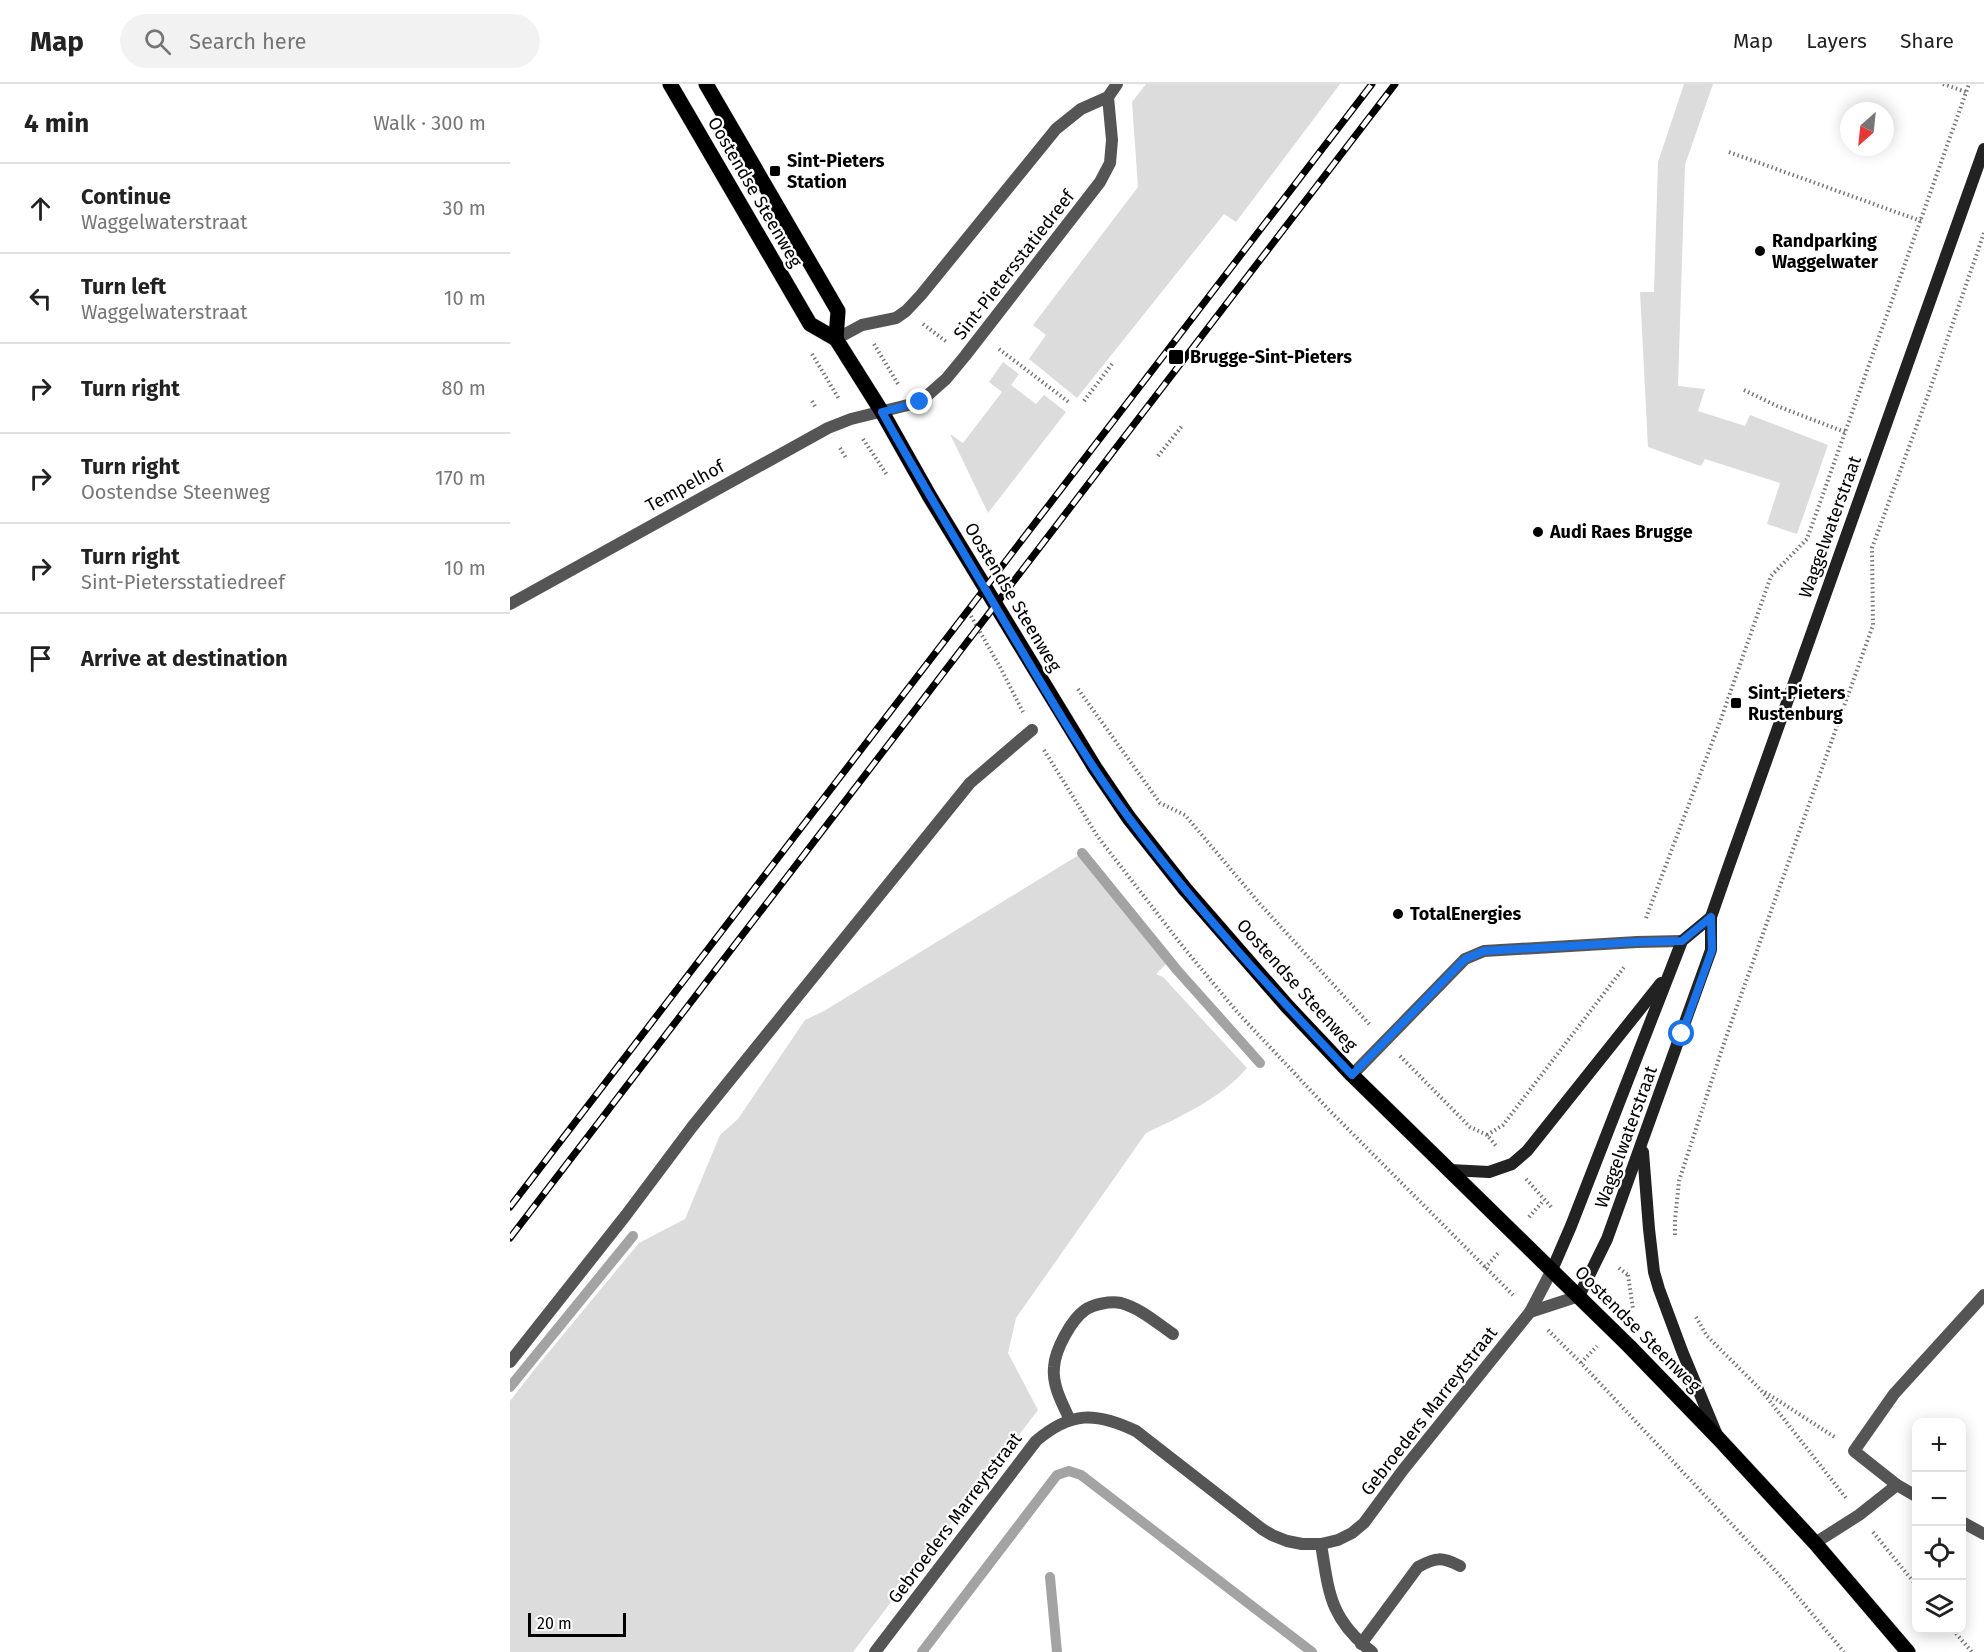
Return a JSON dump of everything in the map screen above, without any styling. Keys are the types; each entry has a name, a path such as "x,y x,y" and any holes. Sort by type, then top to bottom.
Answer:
{"main road":[{"name":"Oostendse Steenweg","path":"670,84 810,324 836,339 882,412 1036,674 1095,768 1129,818 1185,889 1287,1006 1352,1075 1579,1296 1718,1438 1815,1544 1908,1652"},
{"name":"Oostendse Steenweg","path":"706,84 838,311 836,339"},
{"name":"Waggelwaterstraat","path":"1579,1296 1601,1255 1712,950 1711,917 1984,149"},
{"name":"Waggelwaterstraat","path":"1552,1270 1682,941 1711,917"},
{"path":"1450,1170 1489,1172 1512,1164 1527,1151 1670,972"},
{"path":"1642,1145 1645,1199 1654,1272 1682,1351 1718,1438"}],"street":[{"path":"836,339 862,325 896,318 906,311 1056,129 1081,109 1108,97 1117,84"},
{"name":"Sint-Pietersstatiedreef","path":"882,412 920,402 946,380 1100,182 1110,163 1112,140 1108,97"},
{"name":"Tempelhof","path":"510,603 828,428 850,419 882,412"},
{"path":"510,1362 692,1127 970,783 1032,730"},
{"path":"1352,1075 1465,959 1484,951 1682,941"},
{"name":"Gebroeders Marreytstraat","path":"875,1652 1036,1441 1053,1426 1070,1420 1091,1417 1114,1420 1136,1431 1262,1529 1287,1541 1321,1544 1338,1540 1352,1533 1364,1523 1403,1470 1530,1312 1552,1270"},
{"path":"1912,1493 1897,1485 1854,1451 1894,1394 1984,1295"},
{"path":"1530,1312 1579,1296"},
{"path":"1070,1420 1056,1388 1054,1366 1062,1340 1075,1320 1085,1310 1101,1303 1120,1303 1137,1309 1173,1334"},
{"path":"1815,1544 1859,1515 1897,1485"},
{"path":"1966,1524 1984,1534"},
{"path":"1321,1544 1332,1604 1341,1622 1361,1644 1372,1652"},
{"path":"1361,1644 1418,1567 1431,1560 1446,1559 1460,1566"}],"path":[{"path":"1943,84 1966,92"},
{"path":"1637,942 1721,719 1771,576 1807,539 1969,84"},
{"path":"1729,152 1921,221"},
{"path":"1675,1240 1679,1182 1732,1021 1873,625 1872,548 1984,233"},
{"path":"906,311 965,356"},
{"path":"1006,354 1070,403"},
{"path":"1084,401 1112,364"},
{"path":"1744,390 1777,406 1845,432"},
{"path":"1158,456 1182,426"},
{"path":"1000,667 1032,730 1098,837 1238,1013 1329,1110 1589,1371 1774,1571 1844,1652"},
{"name":"Oostendse Steenweg","path":"1140,776 1160,803 1185,815 1260,904 1385,1041 1470,1127 1486,1135 1503,1125 1632,957 1637,942"},
{"path":"1692,1310 1707,1336 1761,1390 1913,1580"},
{"path":"1761,1390 1786,1404 1854,1451"},
{"path":"1957,1634 1972,1652"}],"shaded area":[{"path":"1146,84 1340,84 1236,222 1224,214 1077,398 1029,359 1046,335 1033,325 1138,187 1132,102"},
{"path":"1684,84 1713,84 1685,165 1678,386 1705,389 1698,411 1745,426 1750,415 1828,445 1797,534 1767,524 1780,483 1705,459 1701,466 1648,447 1640,292 1654,292 1658,162"},
{"path":"1003,362 1019,374 1011,385 1036,404 1044,395 1066,412 988,513 950,434 963,443 1002,392 989,382"},
{"path":"1082,853 1170,960 1156,974 1163,977 1247,1068 1237,1079 1213,1097 1146,1133 1016,1318 1008,1353 1038,1410 853,1652 510,1652 510,1401 639,1243 685,1219 720,1135 738,1119 805,1020 824,1011"}],"waterway":[{"path":"1082,853 1177,970 1260,1063"},
{"path":"510,1387 633,1236"},
{"path":"922,1652 1057,1475 1069,1471 1081,1475 1312,1652"},
{"path":"1050,1577 1057,1652"}],"railway":[{"path":"510,1207 1372,84"},
{"path":"510,1238 1395,84"}],"place":[{"name":"Sint-Pieters Station","path":"775,171"},
{"name":"Randparking Waggelwater","path":"1760,251"},
{"name":"Brugge-Sint-Pieters","path":"1176,357"},
{"name":"Audi Raes Brugge","path":"1538,532"},
{"name":"Sint-Pieters Rustenburg","path":"1736,703"},
{"name":"TotalEnergies","path":"1398,914"}],"route":[{"path":"920,402 882,412 974,571 1095,768 1129,818 1185,889 1287,1006 1352,1075 1465,959 1484,951 1682,941 1711,917 1712,950 1682,1034"}]}
